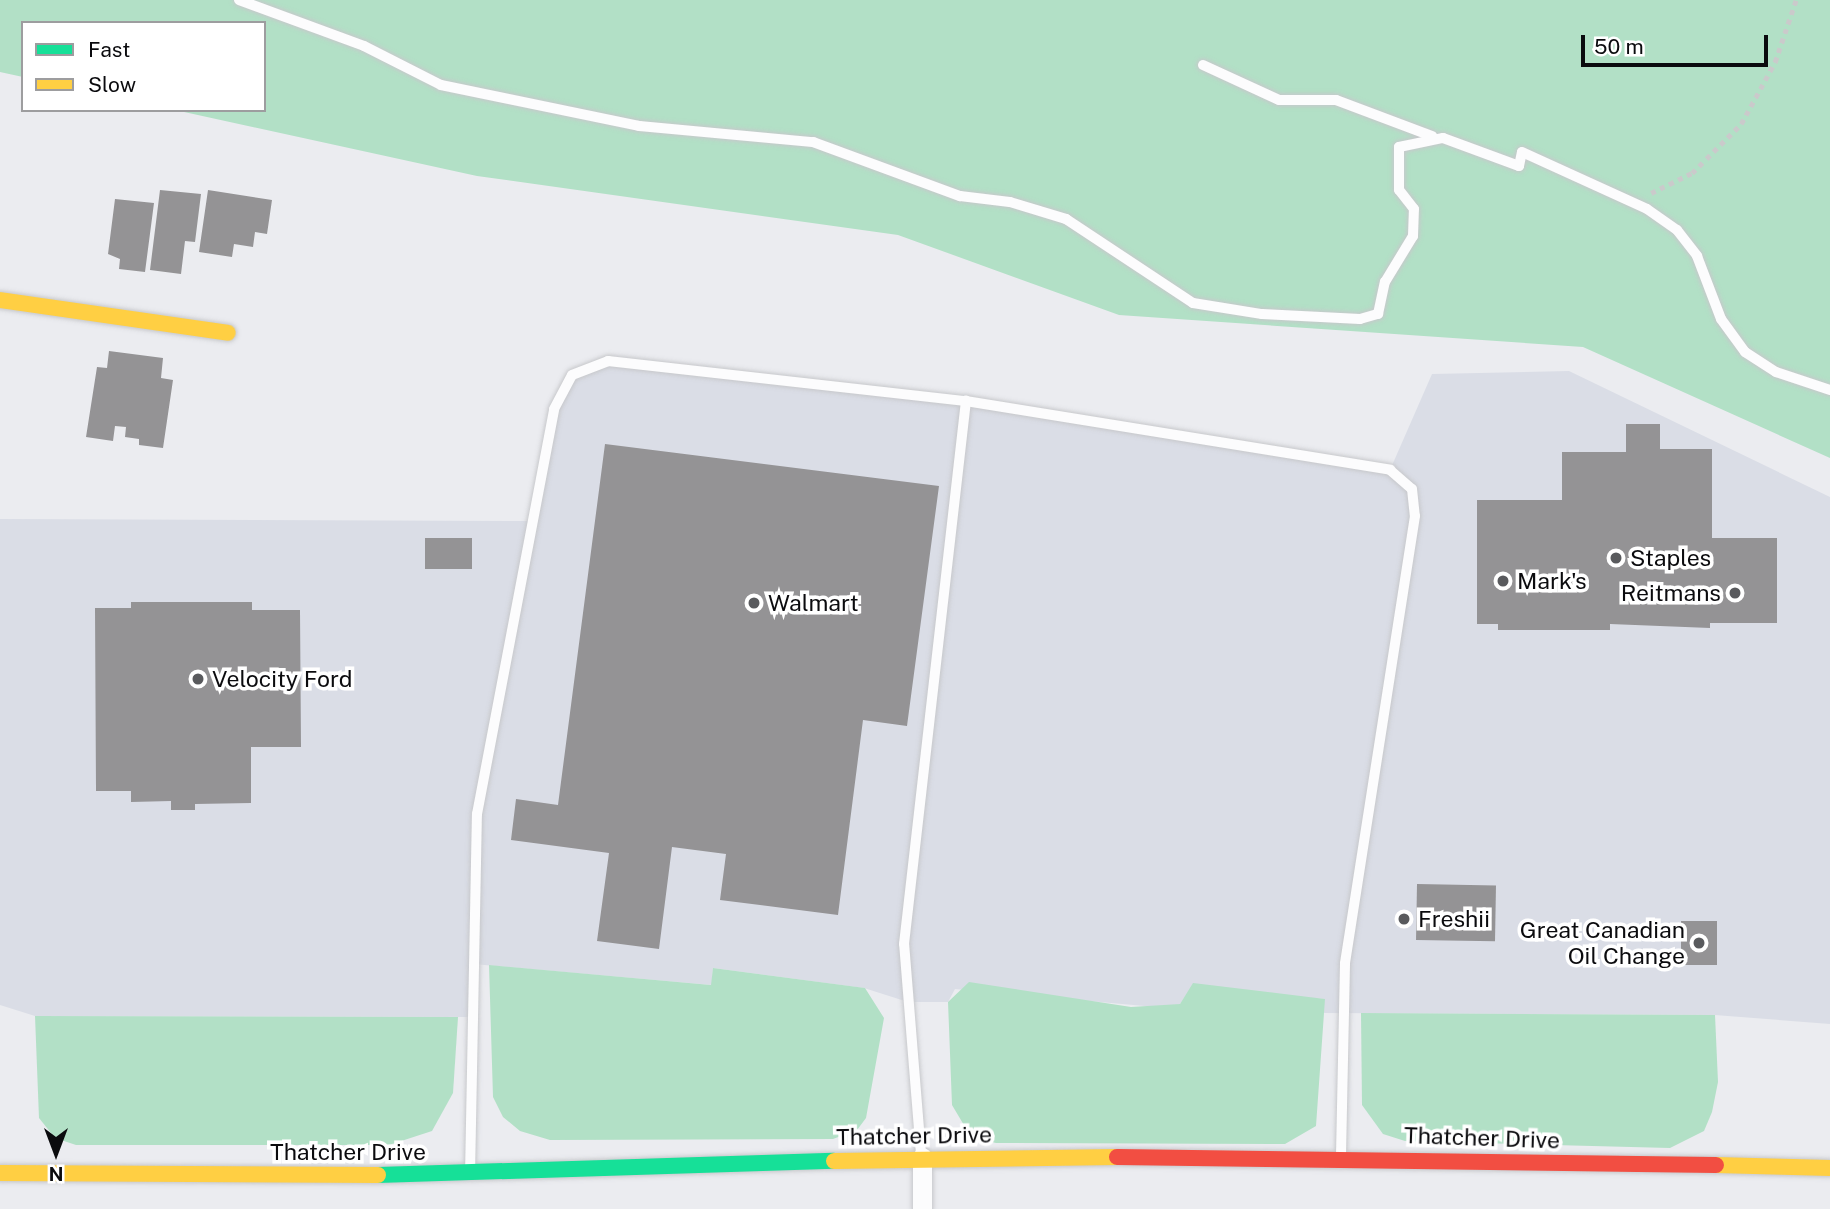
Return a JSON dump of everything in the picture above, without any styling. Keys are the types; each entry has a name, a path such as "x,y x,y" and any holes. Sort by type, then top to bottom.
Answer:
{"main road":[{"path":"0,300 228,333"},
{"name":"Thatcher Drive","path":"0,1173 470,1176 922,1157 1341,1157 1830,1168"}],"street":[{"path":"922,1157 922,1209"}],"lane":[{"path":"239,0 364,46 452,88 639,126 813,142 960,196 1010,202 1066,219 1193,303 1262,314 1360,319 1378,314 1385,282 1413,236 1414,209 1399,190 1399,147 1443,138"},
{"path":"1203,65 1279,100 1336,100 1405,130 1443,138 1519,166 1522,152 1633,202 1677,230 1697,256 1721,319 1745,352 1776,373 1830,390"},
{"path":"470,1176 477,814 554,410 572,374 608,361 966,401 1390,470 1412,489 1415,516 1345,964 1341,1157"},
{"path":"922,1157 904,944 966,401"}],"path":[{"path":"1633,202 1692,173 1741,124 1775,62 1796,0"}],"shaded area":[{"path":"608,361 966,401 1390,470 1432,374 1569,371 1830,497 1830,1024 1715,1015 1322,1013 1324,999 1190,989 1180,1004 1167,1008 955,989 948,1002 908,1002 864,988 713,968 712,985 473,964 471,1017 35,1016 0,1005 0,519 532,521 554,409 572,375"}],"green space":[{"path":"0,0 1830,0 1830,458 1583,347 1119,315 898,235 477,176 184,112 266,112 266,21 21,21 21,77 0,72"},
{"path":"489,965 711,985 713,968 865,988 884,1018 866,1118 857,1130 833,1139 550,1140 520,1131 503,1117 493,1097"},
{"path":"969,982 1131,1007 1180,1004 1193,983 1325,999 1316,1126 1285,1144 996,1143 971,1137 952,1105 948,1002"},
{"path":"1361,1013 1715,1015 1718,1082 1712,1112 1704,1131 1670,1148 1405,1141 1383,1134 1362,1105"},
{"path":"35,1016 458,1017 453,1093 432,1131 389,1145 76,1145 55,1138 39,1118"}],"building":[{"path":"160,190 201,194 195,242 185,241 181,274 150,270"},
{"path":"208,190 272,200 267,234 255,232 253,247 234,244 232,257 199,252"},
{"path":"115,199 154,203 145,272 119,269 120,259 108,254"},
{"path":"109,351 163,358 161,378 173,380 163,448 139,445 139,439 125,437 126,427 115,426 113,441 86,437 97,367 107,368"},
{"path":"1626,424 1660,424 1660,449 1712,449 1712,538 1777,538 1777,623 1710,623 1710,628 1610,624 1610,630 1498,630 1498,624 1477,624 1477,500 1562,500 1562,452 1626,452"},
{"name":"Walmart","path":"605,444 939,486 907,726 863,720 838,915 720,900 726,854 672,847 659,949 597,941 609,853 511,840 516,799 558,805"},
{"path":"425,538 472,538 472,569 425,569"},
{"name":"Velocity Ford","path":"131,602 252,602 252,610 300,610 301,747 251,747 251,803 195,804 195,810 171,810 171,801 131,802 131,791 96,791 95,608 131,608"},
{"path":"1417,884 1496,885 1495,941 1416,940"},
{"name":"Great Canadian Oil Change","path":"1681,921 1717,921 1717,965 1681,965"}],"traffic: fast":[{"path":"378,1175 834,1161"}],"traffic: slow":[{"path":"0,300 228,333"},
{"path":"834,1161 1117,1157"},
{"path":"1716,1165 1830,1168"},
{"path":"0,1173 378,1175"}],"traffic: jam":[{"path":"1117,1157 1716,1165"}],"place":[{"name":"Staples","path":"1616,558"},
{"name":"Mark's","path":"1503,581"},
{"name":"Reitmans","path":"1735,593"},
{"name":"Walmart","path":"754,603"},
{"name":"Velocity Ford","path":"198,679"},
{"name":"Freshii","path":"1404,919"},
{"name":"Great Canadian Oil Change","path":"1699,943"}]}
